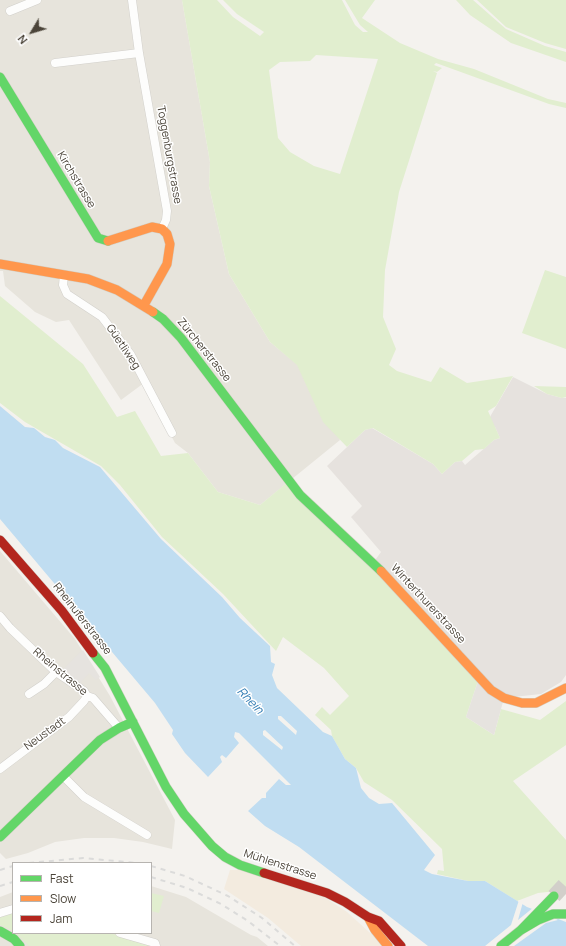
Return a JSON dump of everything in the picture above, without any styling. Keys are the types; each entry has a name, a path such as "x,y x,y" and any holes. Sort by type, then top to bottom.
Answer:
{"main road":[{"name":"Kirchstrasse","path":"0,77 98,238 107,241 146,229 162,229"},
{"path":"144,305 167,264 169,238 162,229"},
{"name":"Zürcherstrasse","path":"0,264 96,282 144,305 163,320 181,338 287,479"},
{"name":"Winterthurerstrasse","path":"287,479 314,509 392,581 484,682 498,695 515,702 536,703 555,696 566,688"},
{"name":"Rheinuferstrasse","path":"0,540 87,643 108,673 133,722"},
{"path":"0,837 100,740 119,728 133,722"},
{"name":"Mühlenstrasse","path":"133,722 173,799 219,853 240,865 326,893 368,917 379,921 401,946"},
{"path":"501,946 521,930 552,897"},
{"path":"521,930 545,916 562,914"},
{"name":"Mühlenstrasse","path":"368,917 375,930 388,946"},
{"path":"0,931 14,939 20,946"}],"street":[{"path":"10,11 37,0"},
{"name":"Toggenburgstrasse","path":"132,0 139,53 167,211 166,220 162,229"},
{"path":"55,63 139,53"},
{"name":"Güetliweg","path":"64,275 63,285 67,294 102,318 131,355 172,433"},
{"name":"Rheinstrasse","path":"1,621 56,672 77,688 84,691 87,696 93,698 119,728"},
{"path":"29,694 44,684 56,672"},
{"name":"Neustadt","path":"0,769 68,717 87,696"},
{"path":"63,776 84,797 147,835"},
{"path":"0,913 12,909"},
{"path":"124,934 155,943 156,946"}],"shaded area":[{"path":"0,0 182,0 210,162 209,186 229,274 270,342 298,365 340,440 260,505 218,492 188,453 175,443 144,383 121,400 69,320 56,322 35,312 5,286 3,271 0,271"},
{"path":"513,377 547,394 566,398 566,675 561,682 541,694 504,698 373,563 381,552 351,517 362,506 327,466 365,430 372,428 433,464 442,474 455,462 462,461 465,465 494,440 500,438 495,427 487,422"},
{"path":"0,551 75,639 110,696 175,820 172,849 143,842 114,838 84,838 55,842 28,853 6,859 0,853"},
{"path":"83,650 100,677 96,680 89,673 80,683 61,671"},
{"path":"479,678 504,698 494,735 466,717"},
{"path":"230,870 245,870 315,891 347,912 379,941 382,946 301,946 268,918 224,889"},
{"path":"152,886 186,897 251,935 257,937 268,946 0,946 0,897 12,892 12,934 152,934"}],"green space":[{"path":"182,0 217,0 233,17 260,36 264,32 237,14 223,0 342,0 355,25 363,32 368,32 360,25 345,0 375,0 362,18 400,43 438,59 474,69 548,99 566,103 566,108 549,104 436,63 434,65 442,68 437,72 433,71 437,73 399,192 385,270 383,317 396,349 389,365 397,371 431,382 440,367 467,383 513,376 496,406 488,411 500,438 494,440 484,449 475,450 462,461 455,462 442,474 433,464 373,428 365,430 347,447 323,422 297,365 270,342 229,274 209,186 210,162","holes":["316,55 378,59 340,174 314,166 290,152 278,138 269,70 280,62 310,61"]},
{"path":"456,0 473,0 506,29 545,46 566,52 566,62 511,43 470,15"},
{"path":"477,0 566,0 566,49 545,43 506,27"},
{"path":"545,270 566,277 566,349 522,333"},
{"path":"0,296 83,364 117,417 135,411 161,456 188,453 218,492 260,505 289,481 479,678 466,717 494,735 501,709 540,720 566,701 566,745 513,781 566,840 566,890 538,893 517,901 485,881 468,881 437,874 438,870 444,871 442,849 392,800 364,782 356,768 345,759 332,736 331,730 315,715 322,707 330,715 349,696 324,668 283,637 276,651 223,594 162,537 120,485 101,466 25,422 0,403"},
{"path":"534,386 566,387 566,397 562,398 547,394"},
{"path":"152,893 164,896 159,913 152,911"},
{"path":"12,912 12,931 0,925 0,915"},
{"path":"17,934 113,934 153,946 29,946"}],"water":[{"name":"Rhein","path":"0,406 25,427 34,428 45,437 55,440 63,448 100,467 161,539 222,597 240,618 270,646 271,662 275,664 272,675 277,688 323,732 332,736 345,759 356,768 361,788 369,798 379,804 392,803 435,855 424,870 432,874 468,881 485,881 527,907 566,922 566,946 428,946 299,847 265,826 248,811 262,798 266,798 266,793 279,779 286,785 291,785 239,733 235,732 234,737 239,743 226,758 222,755 220,757 222,762 208,777 185,753 172,734 173,730 155,703 0,519","holes":["278,716 281,716 297,731 296,735 278,719","265,730 283,747 282,750 263,735 263,731"]}],"pier":[{"path":"519,900 523,902 518,920 534,907 558,920 546,923 514,946 485,946 511,925"}],"tunnel":[{"path":"554,896 566,883"}],"railway":[{"path":"40,862 83,858 126,862"},
{"path":"0,870 12,866"},
{"path":"152,866 185,876 228,896 262,918 295,946"},
{"path":"152,877 187,888 221,904 248,921 280,946"},
{"path":"0,886 12,882"}],"traffic: fast":[{"path":"0,77 98,238 108,241"},
{"path":"153,312 163,319 181,338 300,495 381,571"},
{"path":"93,653 105,668 166,787 184,814 212,846 225,857 240,865 264,873"},
{"path":"0,837 100,740 119,728 133,722"},
{"path":"521,930 554,896"},
{"path":"501,946 521,930 538,920 553,914 566,914"},
{"path":"0,931 14,939 20,946"}],"traffic: slow":[{"path":"108,241 152,227 162,229 167,234 170,244 167,264 144,305"},
{"path":"0,264 88,279 117,290 153,312"},
{"path":"381,571 491,690 504,698 522,703 536,703 566,688"},
{"path":"368,917 375,930 388,946"}],"traffic: jam":[{"path":"0,540 62,611 93,653"},
{"path":"264,873 327,893 345,902 368,917 379,921 401,946"}]}
